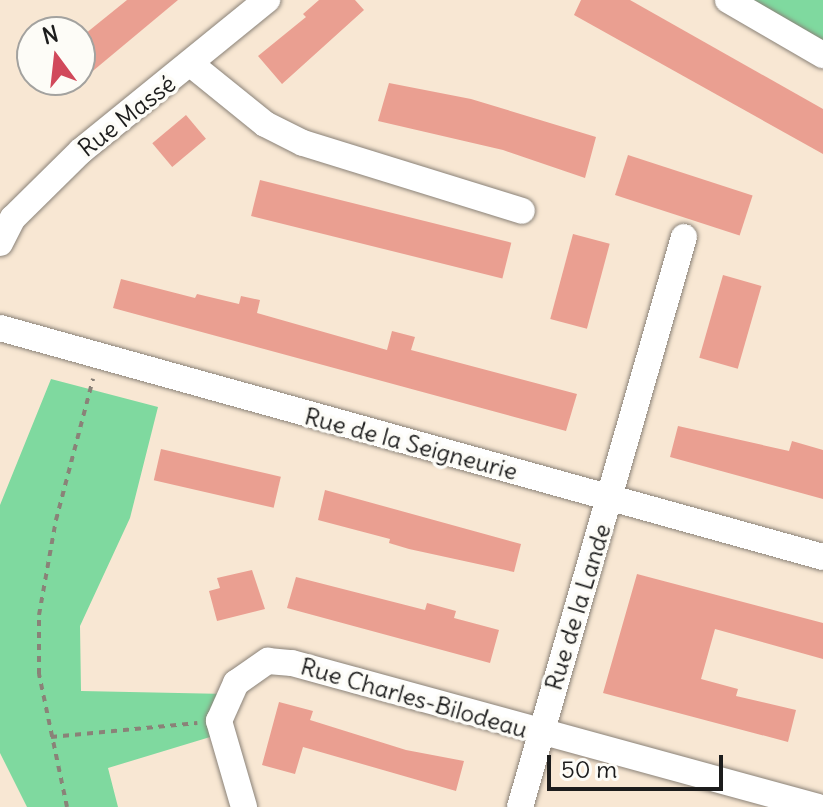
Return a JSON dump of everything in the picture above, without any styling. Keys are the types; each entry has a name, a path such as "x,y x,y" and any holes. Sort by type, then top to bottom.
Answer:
{"street":[{"name":"Rue Massé","path":"0,243 13,218 81,151 192,65 267,0"},
{"path":"728,0 823,55"},
{"path":"192,65 265,124 315,149 522,211"},
{"name":"Rue de la Lande","path":"520,807 539,734 612,499 684,237"},
{"name":"Rue de la Seigneurie","path":"0,328 823,557"},
{"name":"Rue Charles-Bilodeau","path":"219,721 236,683 268,661 292,663 539,734 818,807"},
{"path":"219,721 244,807"}],"path":[{"path":"67,807 39,674 39,615 60,505 99,358"},
{"path":"50,737 219,721"}],"green space":[{"path":"728,0 823,0 823,55"},
{"path":"51,379 158,407 130,518 80,626 81,691 227,694 220,734 108,768 118,807 27,807 0,753 0,505"}],"building":[{"path":"127,0 178,0 96,68 96,25"},
{"path":"319,0 355,0 364,10 282,84 258,56 306,17 303,14"},
{"path":"581,0 630,0 823,109 823,154 574,15"},
{"path":"389,83 471,99 596,137 585,178 503,150 378,121"},
{"path":"186,115 206,139 172,167 152,143"},
{"path":"628,155 753,195 740,235 615,195"},
{"path":"260,180 511,243 502,279 251,216"},
{"path":"573,234 610,244 587,329 550,319"},
{"path":"723,275 761,286 738,369 699,358"},
{"path":"121,279 195,298 197,294 239,304 241,296 260,300 257,313 387,350 392,331 415,337 411,350 577,394 566,431 113,308"},
{"path":"678,426 789,451 792,441 823,450 823,499 670,457"},
{"path":"161,449 281,477 274,508 154,480"},
{"path":"325,490 521,544 514,572 409,549 389,543 390,539 318,520"},
{"path":"252,570 265,609 217,621 209,591 220,588 217,578"},
{"path":"637,574 823,623 823,659 715,629 701,679 738,689 736,696 796,710 788,742 603,693"},
{"path":"296,577 425,610 427,603 456,611 454,618 499,630 490,663 287,608"},
{"path":"279,702 313,711 310,720 406,750 464,761 456,791 303,747 295,774 262,765"}]}
